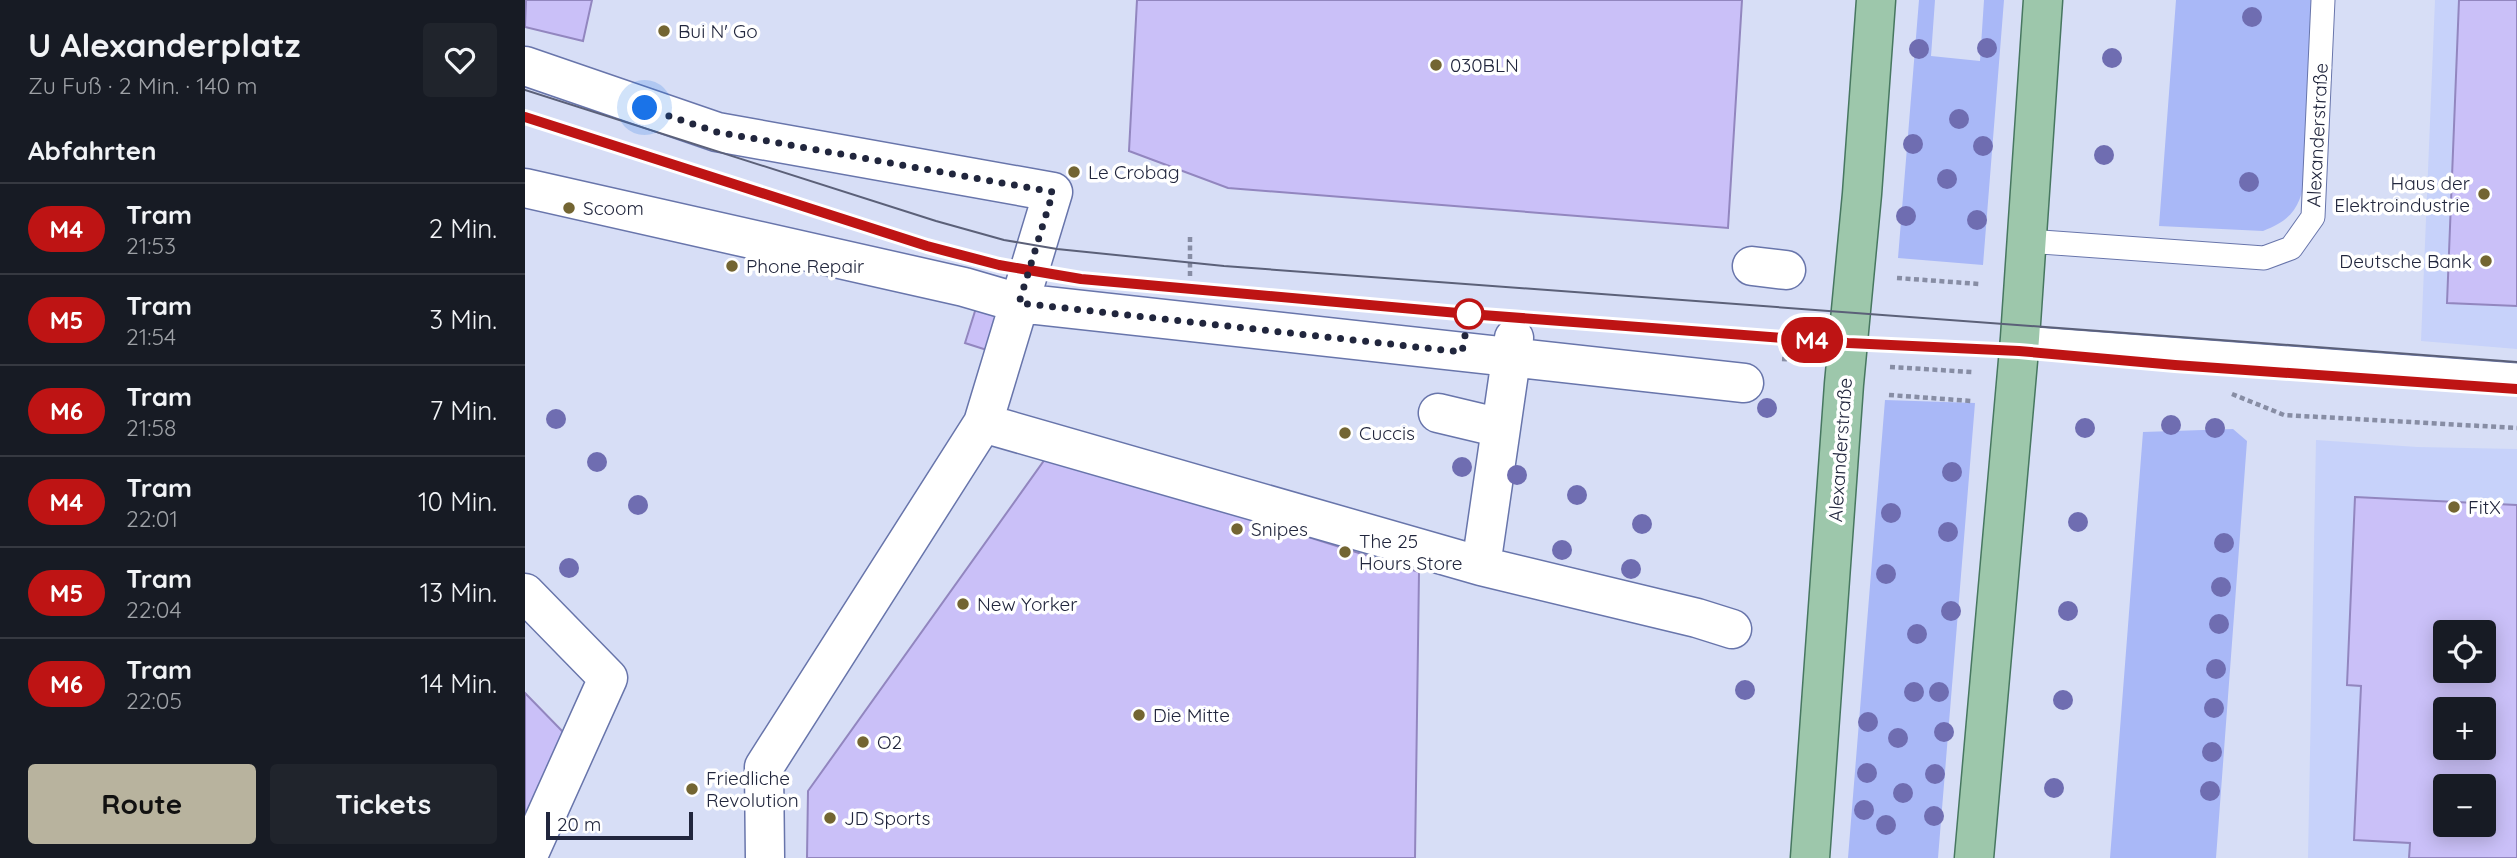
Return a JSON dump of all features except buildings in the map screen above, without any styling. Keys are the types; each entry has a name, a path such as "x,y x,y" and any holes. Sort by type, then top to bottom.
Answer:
{"main road":[{"name":"Alexanderstraße","path":"1810,858 1843,393 1862,194 1876,0"},
{"path":"1974,858 2020,338 2043,0"}],"street":[{"path":"525,66 717,132 1053,192 983,423 764,767 765,858"},
{"path":"525,188 964,287 1019,303 1513,347 1744,383"},
{"path":"1481,566 1513,347"},
{"path":"1440,414 1501,428"},
{"path":"983,423 1481,566 1697,618 1732,629"},
{"path":"525,593 608,678 527,858"}],"lane":[{"name":"Alexanderstraße","path":"2027,241 2264,258 2291,248 2313,217 2323,0"},
{"path":"2020,338 2517,375"}],"path":[{"path":"1896,278 1983,285"},
{"path":"1891,367 1976,372"},
{"path":"2230,393 2284,415 2517,428"},
{"path":"1885,395 1975,401"}],"shaded area":[{"path":"1919,0 1935,0 1931,56 1980,61 1984,0 2004,0 1983,265 1898,258"},
{"path":"2176,0 2313,0 2304,183 2295,209 2283,221 2263,231 2159,226"},
{"name":"Haus der Elektroindustrie","path":"2435,0 2517,0 2517,349 2421,341"},
{"path":"1885,400 1975,403 1938,858 1848,858"},
{"path":"2233,429 2247,441 2216,858 2110,858 2143,432"},
{"path":"2316,440 2417,447 2517,449 2517,858 2308,858"}],"tram line":[{"path":"525,90 936,221 1004,240 1057,249 1224,266 2517,362"},
{"path":"525,117 927,246 998,265 1081,279 1469,314 1848,343 2019,351 2517,389"},
{"name":"M4","path":"525,117 927,246 999,265 1081,279 1469,314 1848,343 2019,351 2517,389"}],"place":[{"name":"Bui N' Go","path":"664,31"},
{"name":"030BLN","path":"1436,65"},
{"name":"Le Crobag","path":"1074,172"},
{"name":"Haus der Elektroindustrie","path":"2484,194"},
{"name":"Scoom","path":"569,208"},
{"name":"Deutsche Bank","path":"2486,261"},
{"name":"Phone Repair","path":"732,266"},
{"name":"Cuccis","path":"1345,433"},
{"name":"FitX","path":"2454,507"},
{"name":"Snipes","path":"1237,529"},
{"name":"The 25 Hours Store","path":"1345,552"},
{"name":"New Yorker","path":"963,604"},
{"name":"Die Mitte","path":"1139,715"},
{"name":"O2","path":"863,742"},
{"name":"Friedliche Revolution","path":"692,789"},
{"name":"JD Sports","path":"830,818"}],"route":[{"path":"645,108 717,132 1053,192 1019,303 1462,352 1469,314"}]}
